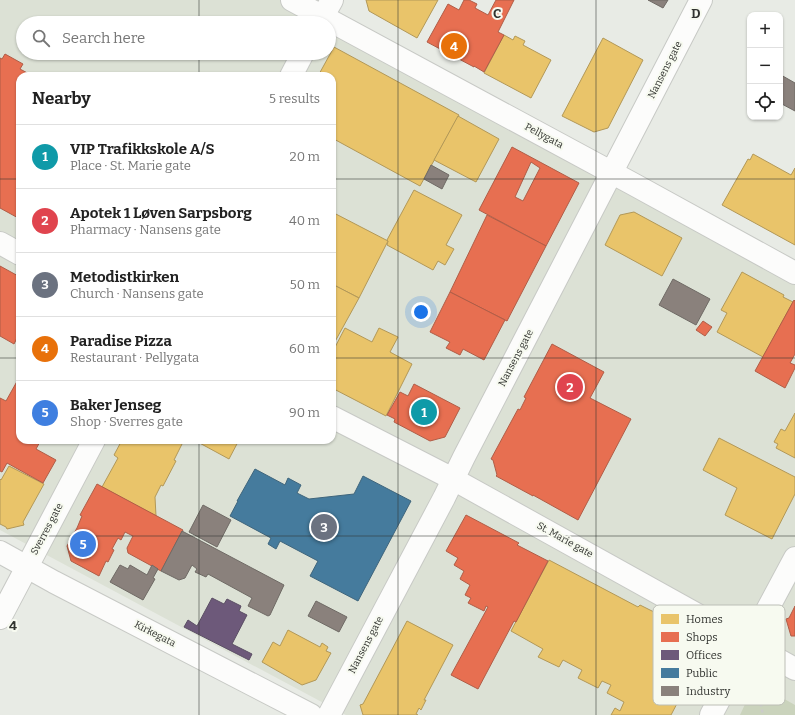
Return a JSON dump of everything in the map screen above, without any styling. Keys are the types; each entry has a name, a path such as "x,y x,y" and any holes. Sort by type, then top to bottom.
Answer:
{"street":[{"name":"Pellygata","path":"292,0 324,13"},
{"name":"Nansens gate","path":"329,715 701,0"},
{"name":"Pellygata","path":"336,20 795,273"},
{"path":"292,72 299,60"},
{"path":"0,243 16,252"},
{"name":"St. Marie gate","path":"336,420 453,479 681,605"},
{"name":"Sverres gate","path":"0,618 92,444"},
{"name":"Kirkegata","path":"0,552 311,715"},
{"path":"770,605 795,558"},
{"name":"St. Marie gate","path":"785,663 795,669"},
{"path":"711,715 716,705"}],"path":[{"path":"761,705 763,715"}],"shaded area":[{"path":"0,0 292,0 321,16 16,16 16,60 336,60 336,24 795,273 795,715 346,715 0,530"}],"green space":[{"path":"785,699 795,705 795,715 740,715 745,705 785,705"}],"building: Homes":[{"path":"366,0 438,0 417,38 369,11"},
{"path":"504,35 513,40 515,36 525,41 523,45 551,60 531,98 484,73"},
{"path":"603,38 643,60 608,128 594,132 562,116"},
{"path":"336,48 459,115 420,186 336,140 336,72 320,72 327,60 336,60"},
{"path":"458,116 499,139 476,182 434,160"},
{"path":"753,154 791,175 795,168 795,245 722,205 748,159 750,160"},
{"path":"414,190 462,215 446,245 454,249 445,265 438,261 433,270 387,245 387,240"},
{"path":"634,212 682,238 662,276 605,245 620,215"},
{"path":"336,214 388,241 359,298 336,286"},
{"path":"742,272 784,295 783,297 793,302 763,357 717,332 727,313 721,310"},
{"path":"336,286 359,298 336,340"},
{"path":"345,328 372,342 379,328 398,337 390,352 412,364 386,416 336,390 336,345"},
{"path":"795,413 795,458 776,448 778,444 774,442 781,429 785,431"},
{"path":"719,438 795,477 795,494 772,539 725,515 737,488 703,470"},
{"path":"120,444 182,444 174,460 176,461 163,486 161,485 155,497 156,516 102,487 118,458 114,455"},
{"path":"201,444 237,444 229,459"},
{"path":"9,466 44,484 23,522 24,525 7,529 0,524 0,479 1,480"},
{"path":"549,560 638,607 640,605 653,612 653,705 676,705 671,715 611,715 615,708 620,711 624,702 607,693 611,685 602,681 598,688 578,678 582,670 563,660 559,667 538,657 543,649 511,631"},
{"path":"407,621 453,645 424,700 426,700 421,710 419,708 416,714 418,715 363,715 360,705 363,704"},
{"path":"288,630 320,647 322,643 328,647 326,651 331,653 316,680 302,685 262,662 273,642 280,646"}],"building: Shops":[{"path":"464,0 469,0 477,4 475,8 488,15 496,0 514,0 498,32 504,35 484,72 427,42 448,4 459,10"},
{"path":"5,54 23,64 20,69 26,72 16,72 16,217 0,208 0,58 2,59"},
{"path":"512,147 579,183 546,246 479,210","holes":["531,162 540,168 523,201 515,197"]},
{"path":"487,215 546,246 507,321 450,292"},
{"path":"0,266 16,275 16,340 14,344 0,336"},
{"path":"450,292 505,320 484,360 463,349 460,355 446,348 450,342 430,332"},
{"path":"794,300 795,354 790,363 795,365 795,368 785,388 755,371"},
{"path":"703,321 712,327 705,336 696,330"},
{"path":"552,344 604,372 590,398 631,419 578,520 496,476 493,460 491,459 518,409 520,410 526,398 524,397"},
{"path":"16,383 16,444 39,444 36,449 56,460 43,483 7,463 2,472 0,471 0,398 6,401"},
{"path":"414,384 460,408 445,437 430,441 394,422 395,419 387,415 400,392 408,396"},
{"path":"97,484 183,530 161,571 128,553 127,548 133,536 125,532 121,540 118,538 112,549 114,550 108,562 106,561 99,576 71,561 67,546 77,528 82,516 80,515"},
{"path":"466,515 519,543 517,545 548,561 478,689 451,675 488,607 486,606 484,611 468,603 471,598 465,595 470,585 460,579 464,571 454,565 458,558 446,551"},
{"path":"795,606 795,636 791,636 786,619 789,618"}],"building: Offices":[{"path":"212,598 224,604 227,599 241,606 239,611 247,615 232,644 252,654 249,660 184,627 188,620 197,626"}],"building: Public":[{"path":"255,469 285,485 288,478 301,485 297,493 309,499 354,494 363,476 411,501 358,601 310,576 318,561 280,541 276,549 268,544 271,538 230,516"}],"building: Industry":[{"path":"648,0 668,0 663,8"},
{"path":"783,76 795,83 795,111 783,105"},
{"path":"431,165 449,175 442,189 424,179"},
{"path":"673,279 710,299 696,325 659,305"},
{"path":"203,505 231,520 217,547 189,532"},
{"path":"182,531 284,585 270,615 268,616 248,606 252,598 208,574 206,577 195,572 197,569 192,565 185,578 179,580 161,571"},
{"path":"120,565 128,569 130,565 147,575 152,565 158,569 153,578 155,579 143,600 110,582"},
{"path":"316,601 347,617 339,632 308,616"}],"place":[{"name":"Paradise Pizza","path":"454,46"},
{"name":"Apotek 1 Løven Sarpsborg","path":"570,387"},
{"name":"VIP Trafikkskole A/S","path":"424,412"},
{"name":"Metodistkirken","path":"324,527"},
{"name":"Baker Jenseg","path":"83,544"}]}
